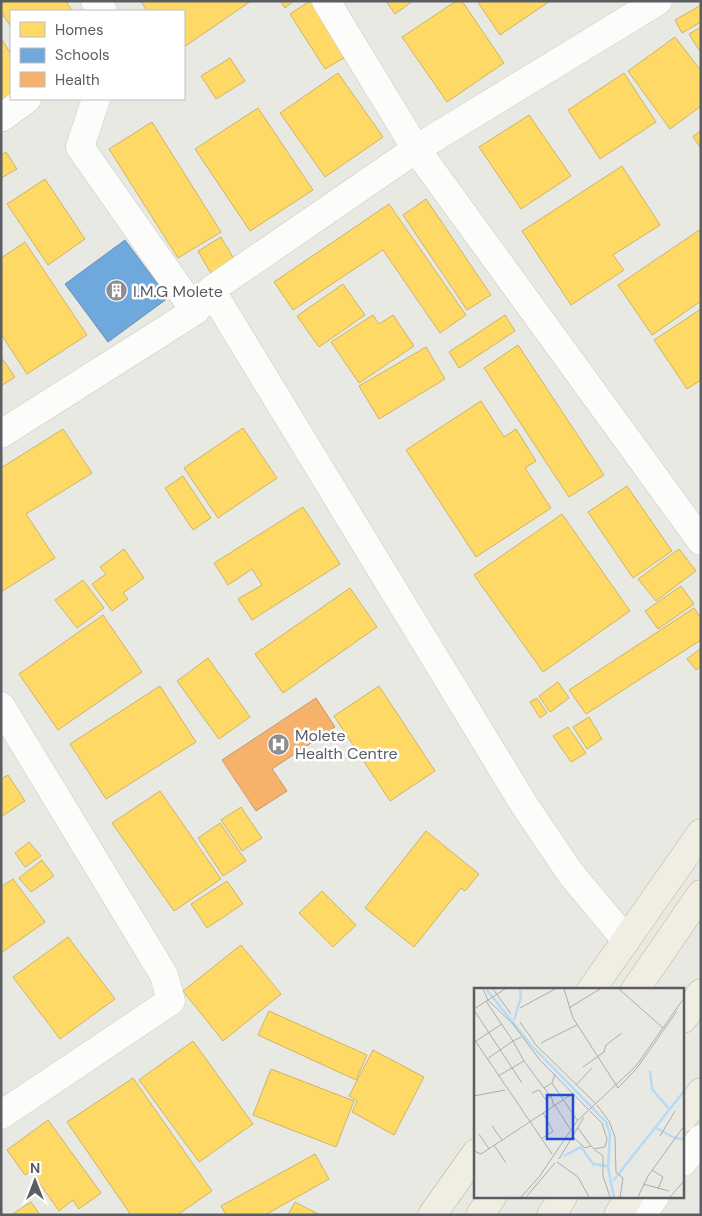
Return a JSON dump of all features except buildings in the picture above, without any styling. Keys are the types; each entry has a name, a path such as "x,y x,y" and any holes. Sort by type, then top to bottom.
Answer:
{"highway":[{"path":"592,988 701,834"},
{"path":"636,988 701,894"},
{"path":"684,1018 701,993"},
{"path":"684,1117 701,1092"},
{"path":"432,1215 474,1156"},
{"path":"480,1215 491,1198"},
{"path":"551,1215 562,1198"},
{"path":"618,1215 629,1198"}],"street":[{"path":"326,1 416,148 701,541"},
{"path":"1,434 203,300 416,148 658,1"},
{"path":"1,118 26,100"},
{"path":"96,100 80,147 203,300 525,806 571,874 626,940"},
{"path":"1,706 164,975 171,1001 1,1115"},
{"path":"641,1215 654,1198"}],"place":[{"name":"I.M.G Molete","path":"117,291"},
{"name":"Molete Health Centre","path":"279,744"}]}
